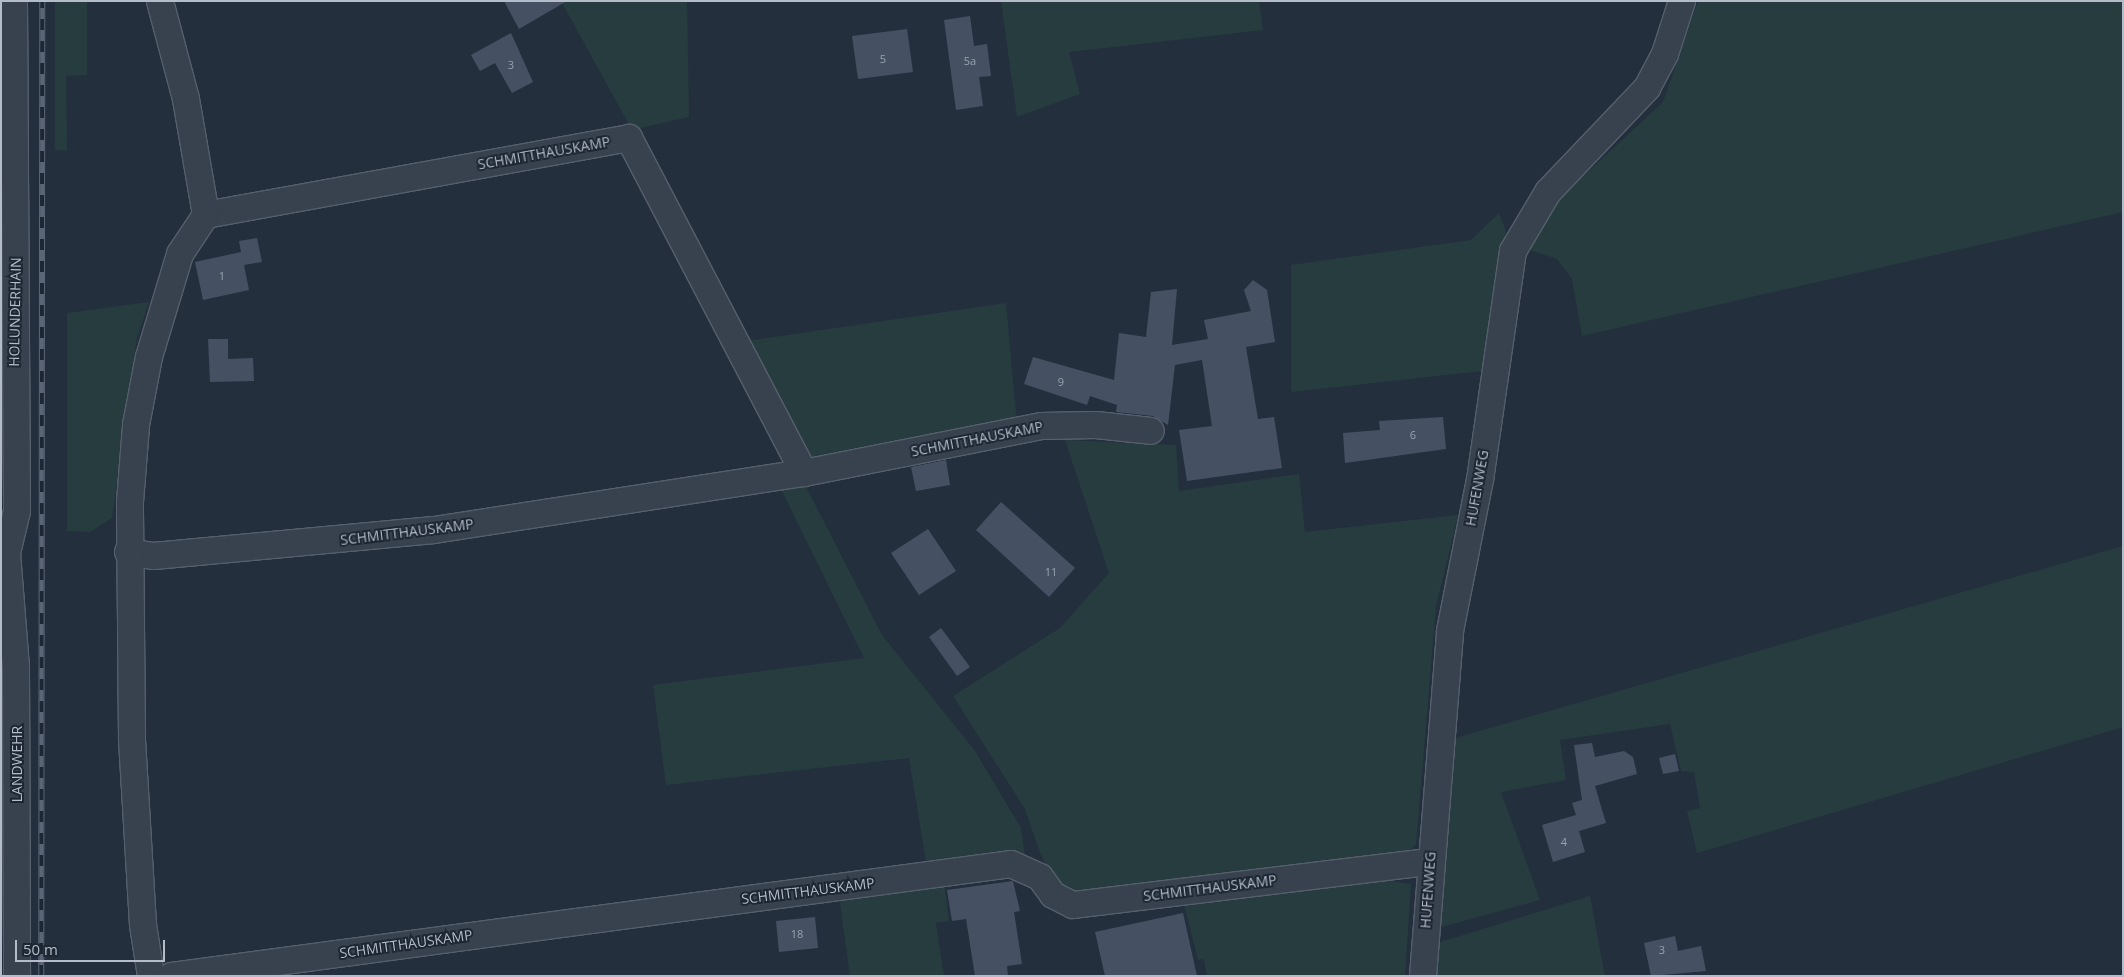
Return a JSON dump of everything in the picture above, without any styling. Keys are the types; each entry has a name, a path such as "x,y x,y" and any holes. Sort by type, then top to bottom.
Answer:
{"street":[{"name":"HOLUNDERHAIN","path":"4,553 17,511 8,443 9,183 14,1"},
{"path":"151,976 143,926 132,747 128,552 136,425 149,357 180,254 206,215 186,99 160,1"},
{"name":"HUFENWEG","path":"1423,976 1430,862 1450,631 1480,480 1513,251 1548,192 1627,114 1665,54 1682,1"},
{"name":"SCHMITTHAUSKAMP","path":"206,215 629,138 804,473"},
{"name":"SCHMITTHAUSKAMP","path":"128,552 154,556 434,530 804,473 1041,426 1096,425 1152,431"},
{"name":"LANDWEHR","path":"4,553 16,667 17,976"},
{"name":"SCHMITTHAUSKAMP","path":"172,976 1011,864 1040,877 1054,895 1073,905 1430,862"}],"green space":[{"path":"55,1 87,1 87,75 66,76 67,151 55,150"},
{"path":"561,1 687,1 689,117 632,130"},
{"path":"1001,1 1259,1 1263,30 1069,52 1080,94 1017,117"},
{"path":"1698,1 2123,1 2123,212 1582,336 1572,279 1557,259 1525,248 1532,224 1663,102"},
{"path":"1499,213 1506,231 1483,371 1291,392 1291,265 1471,240"},
{"path":"149,302 137,338 112,518 90,532 67,531 67,313"},
{"path":"1006,303 1017,425 810,462 747,341"},
{"path":"1065,440 1176,445 1179,491 1299,474 1305,532 1458,515 1436,607 1416,845 1399,857 1088,897 1060,891 1040,853 1025,809 953,696 1060,628 1109,573"},
{"path":"802,479 882,635 975,751 1021,828 1025,856 927,868 909,758 666,785 653,685 864,658 778,483"},
{"path":"2123,546 2123,727 1697,853 1687,811 1700,808 1694,772 1681,771 1670,724 1560,740 1566,780 1501,792 1540,900 1438,928 1452,739"},
{"path":"1358,876 1411,884 1405,976 1207,976 1204,959 1198,960 1183,900"},
{"path":"944,882 949,921 936,923 944,976 850,976 839,896"},
{"path":"1590,896 1605,976 1435,976 1437,943"}],"building":[{"path":"504,1 567,1 519,29"},
{"path":"970,16 974,46 987,44 991,76 979,77 983,106 956,110 944,20"},
{"path":"907,29 913,72 858,79 852,36"},
{"path":"511,33 533,82 512,93 495,63 480,71 471,55"},
{"path":"257,238 262,262 244,265 249,290 203,300 195,262 241,252 239,241"},
{"path":"1253,280 1267,290 1275,342 1246,347 1258,419 1274,417 1282,468 1187,481 1179,430 1212,426 1202,360 1175,365 1168,425 1153,416 1116,412 1117,405 1090,396 1087,405 1024,384 1033,357 1114,380 1119,333 1146,337 1151,292 1177,289 1172,345 1208,339 1204,320 1251,311 1244,290"},
{"path":"208,339 228,339 228,359 253,358 254,381 210,382"},
{"path":"1443,417 1446,449 1345,463 1343,433 1380,430 1379,421"},
{"path":"946,460 950,485 916,491 911,467"},
{"path":"1001,502 1075,568 1049,597 976,530"},
{"path":"928,529 956,571 919,595 891,553"},
{"path":"941,628 970,667 957,676 929,637"},
{"path":"1592,743 1595,757 1624,751 1633,757 1637,774 1595,786 1606,823 1579,831 1585,852 1553,862 1542,825 1576,815 1572,803 1582,800 1574,745"},
{"path":"1675,754 1679,771 1663,774 1659,758"},
{"path":"1013,881 1020,911 1014,912 1022,964 1007,966 1008,976 975,976 966,919 952,921 947,890"},
{"path":"1183,913 1197,976 1105,976 1095,932"},
{"path":"815,917 818,948 779,952 776,921"},
{"path":"1675,936 1678,951 1701,946 1706,971 1651,976 1644,943"}],"railway":[{"path":"41,976 42,1"}]}
